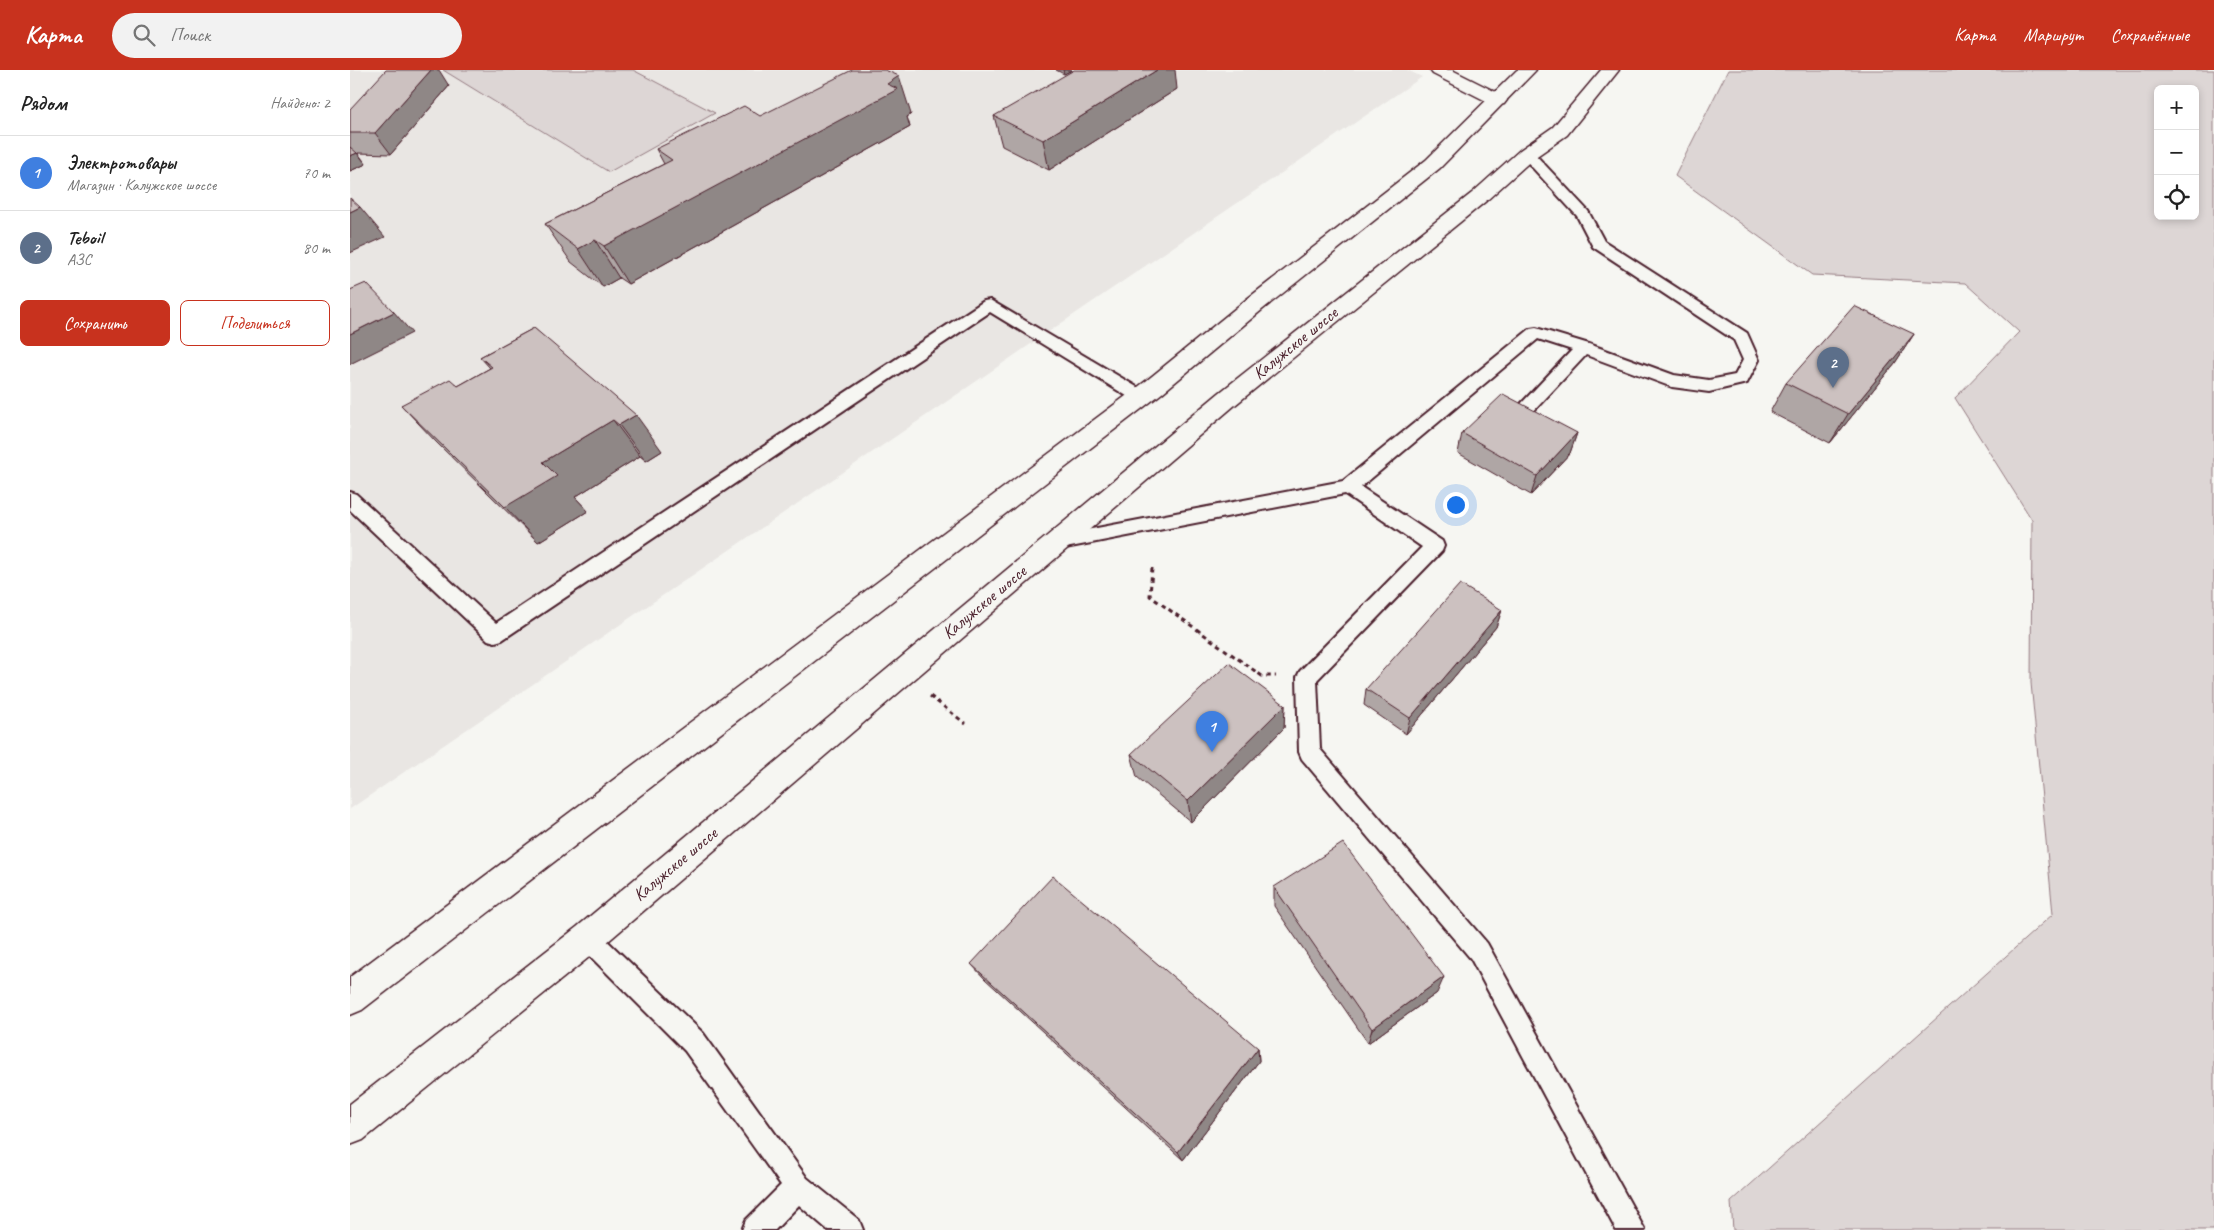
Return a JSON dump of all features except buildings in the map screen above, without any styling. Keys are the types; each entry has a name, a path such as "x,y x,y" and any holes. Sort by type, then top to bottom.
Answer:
{"main road":[{"path":"1439,70 1498,100"},
{"path":"350,998 1141,397 1433,164 1527,70"},
{"name":"Калужское шоссе","path":"350,1127 588,938 1054,543 1318,324 1479,197 1527,154 1560,130 1610,70"}],"lane":[{"path":"1054,543 1348,487 1536,333 1672,381 1709,386 1741,379 1751,360 1741,337 1598,244 1583,214 1527,154"},
{"path":"350,499 495,634 990,305 1141,397"},
{"path":"1524,412 1583,348"},
{"path":"1348,487 1435,546 1307,677 1310,752 1479,951 1632,1230"},
{"path":"588,938 694,1042 798,1187 850,1230"},
{"path":"756,1230 798,1187"}],"path":[{"path":"1152,568 1150,596 1262,676 1307,677"}],"shaded area":[{"path":"350,70 1407,70 1422,77 350,809"},
{"path":"443,70 633,70 715,113 609,172"},
{"path":"1728,70 2214,70 2214,1230 1733,1230 1731,1202 2053,914 2031,683 2032,520 1955,398 2019,332 1965,283 1812,275 1675,176"}],"place":[{"name":"Teboil","path":"1833,388"},
{"name":"Электротовары","path":"1212,752"}]}
